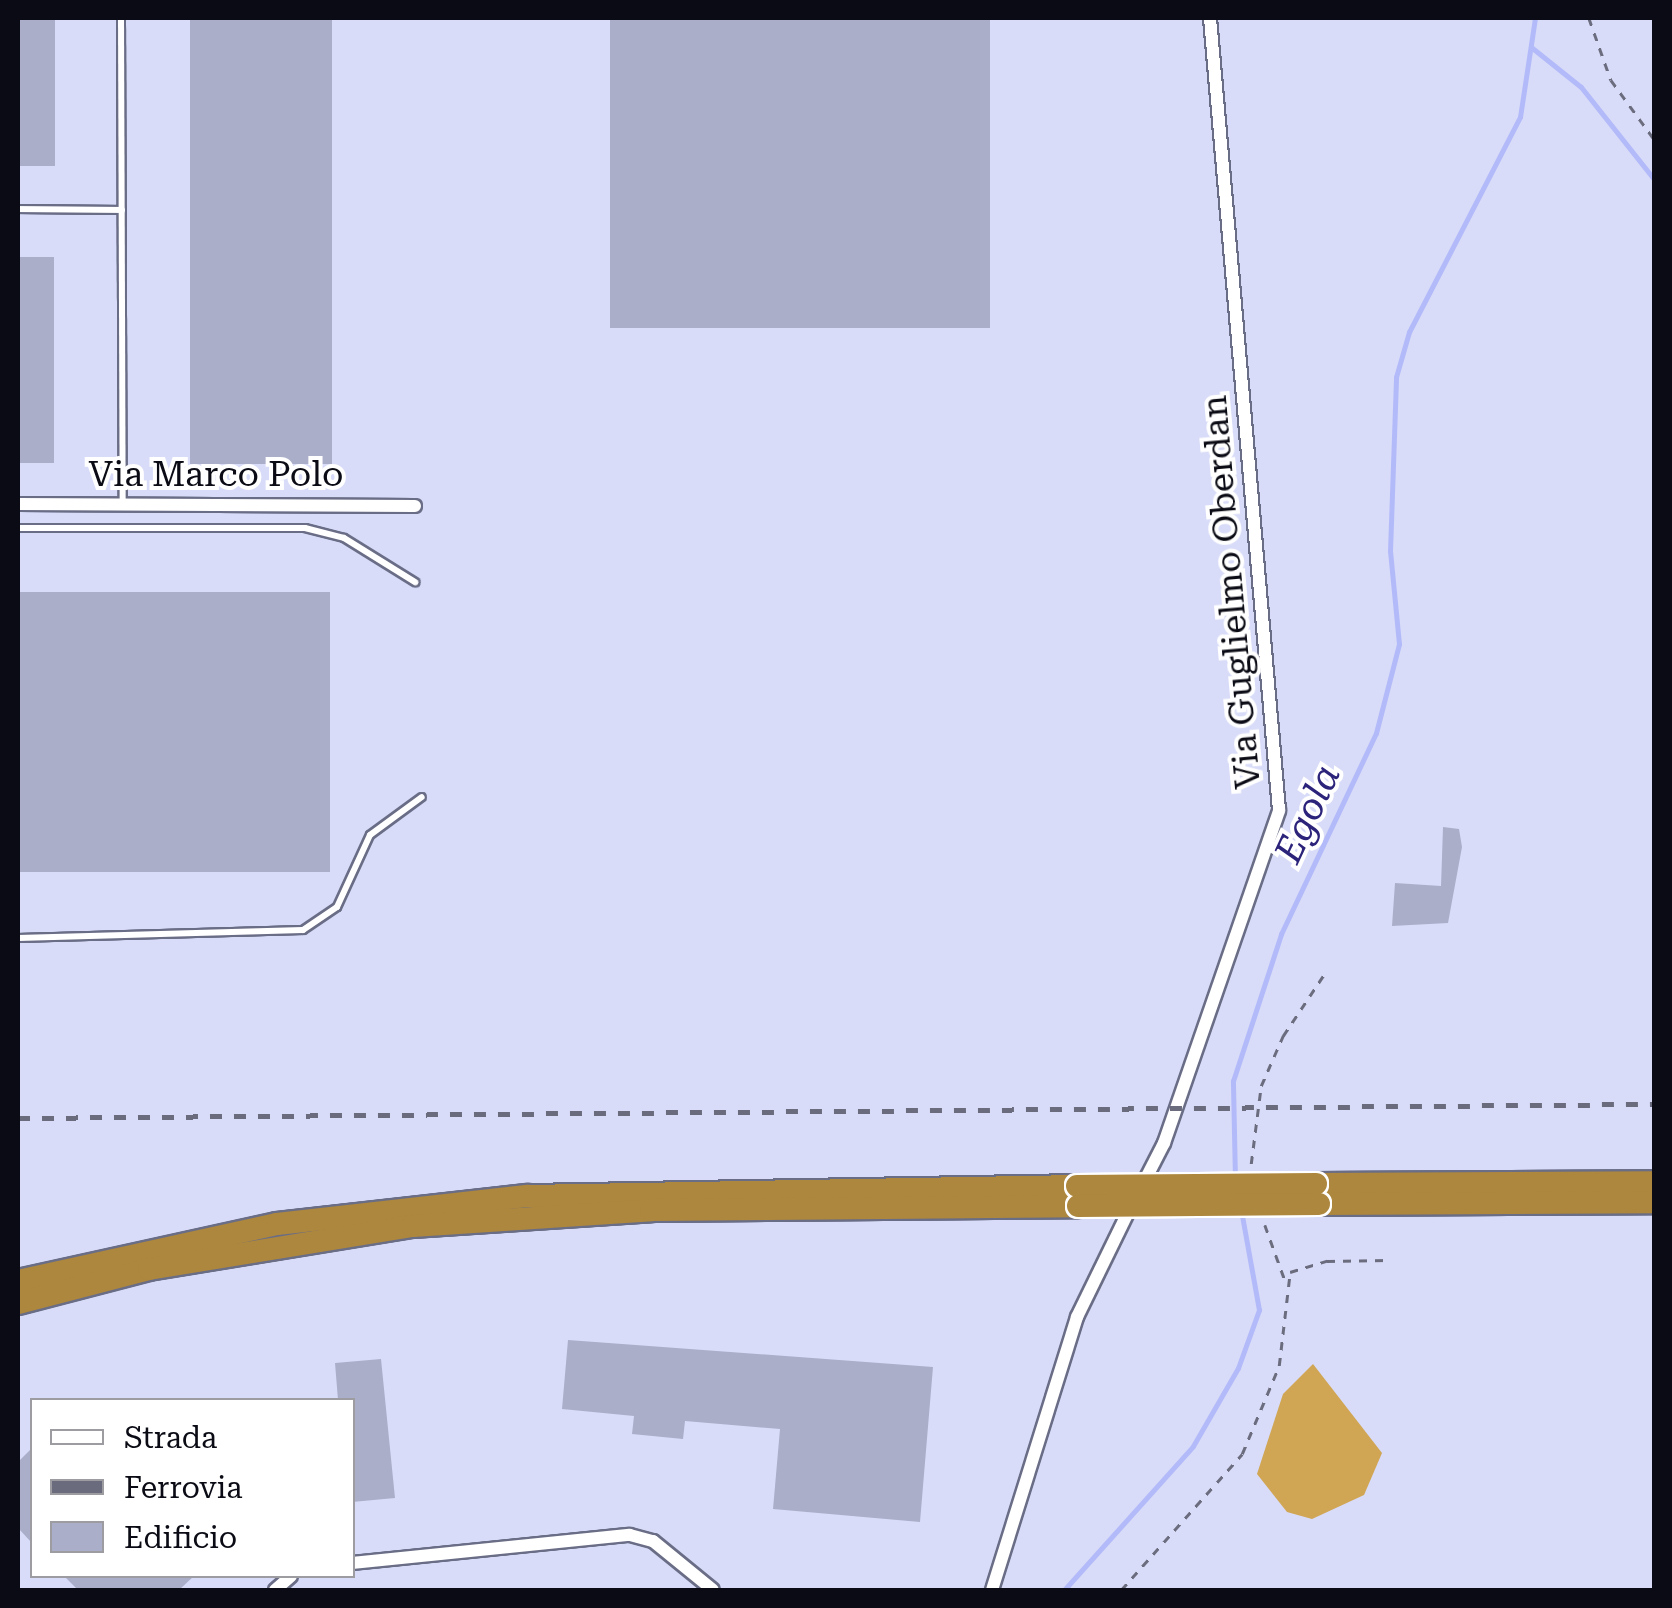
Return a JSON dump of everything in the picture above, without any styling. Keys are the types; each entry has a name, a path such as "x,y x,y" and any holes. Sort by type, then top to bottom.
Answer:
{"highway":[{"path":"18,1281 258,1228 476,1201 1318,1194 1654,1182"},
{"path":"1318,1194 1654,1202"},
{"path":"18,1303 149,1269 414,1226 651,1210 1077,1196"}],"street":[{"name":"Via Guglielmo Oberdan","path":"992,1590 1076,1317 1164,1143 1279,810 1210,18"},
{"name":"Via Marco Polo","path":"18,504 415,506"},
{"path":"355,1564 619,1535 653,1541 713,1590"}],"lane":[{"path":"121,18 123,505"},
{"path":"18,210 122,210"},
{"path":"18,528 306,528 344,538 415,582"},
{"path":"18,938 303,930 336,906 370,835 422,797"}],"path":[{"path":"1589,18 1611,80 1654,140"},
{"path":"1254,1178 1256,1102 1282,1036 1327,970"},
{"path":"1122,1590 1242,1454 1280,1366 1286,1283 1260,1208"},
{"path":"1286,1283 1300,1266 1390,1260"}],"shaded area":[{"path":"1313,1364 1382,1453 1364,1495 1312,1519 1287,1512 1257,1474 1283,1394"}],"building":[{"path":"18,18 55,18 55,166 18,166"},
{"path":"190,18 332,18 332,464 190,464"},
{"path":"610,18 990,18 990,328 610,328"},
{"path":"18,257 54,257 54,463 18,463"},
{"path":"18,592 330,592 330,872 18,872"},
{"path":"1443,827 1459,829 1462,847 1448,923 1392,926 1395,883 1441,886"},
{"path":"568,1340 933,1367 920,1522 773,1509 780,1429 685,1421 683,1439 632,1434 634,1416 562,1409"},
{"path":"381,1359 395,1498 355,1502 355,1398 338,1398 335,1363"},
{"path":"30,1450 30,1541 18,1528 18,1462"},
{"path":"66,1578 192,1578 179,1590 78,1590"}],"waterway":[{"name":"Egola","path":"1235,1180 1233,1081 1281,934 1376,733 1399,644 1390,551 1396,377 1409,332 1520,117 1535,18"},
{"path":"1531,47 1581,87 1654,179"},
{"name":"Egola","path":"1064,1590 1193,1446 1238,1368 1259,1310 1241,1210"}],"railway":[{"path":"18,1118 1654,1104"}]}
